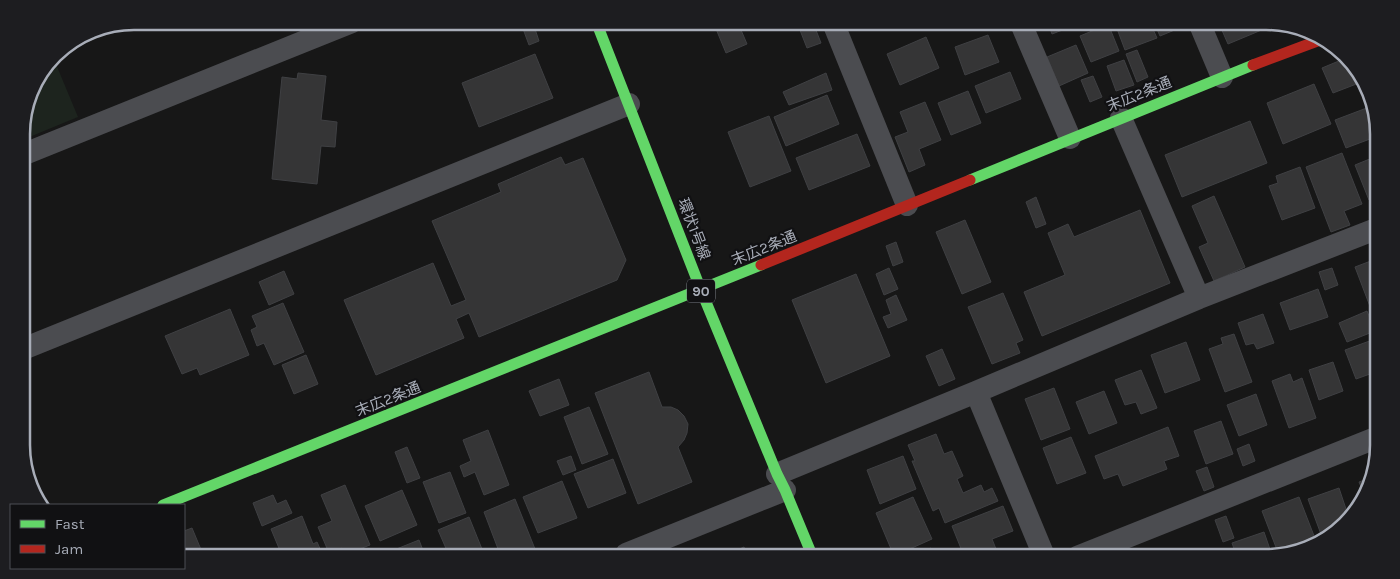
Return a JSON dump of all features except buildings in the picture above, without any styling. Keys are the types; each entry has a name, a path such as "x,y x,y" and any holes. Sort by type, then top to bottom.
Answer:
{"street":[{"path":"30,152 332,30"},
{"name":"環状1号線","path":"599,30 701,290 809,549"},
{"path":"836,30 907,205"},
{"path":"1024,30 1070,138"},
{"path":"1202,30 1222,77"},
{"name":"末広2条通","path":"166,504 701,290 1070,138 1314,42"},
{"path":"30,346 629,104"},
{"path":"1121,118 1199,298"},
{"path":"637,549 976,392 1199,298 1370,231"},
{"path":"976,392 1041,549"},
{"path":"1095,549 1370,440"}],"shaded area":[{"path":"56,65 78,117 30,137 31,120 36,100 47,76"}],"traffic: fast":[{"path":"599,30 701,290 810,549"},
{"path":"970,180 1253,65"},
{"path":"165,504 761,265"}],"traffic: jam":[{"path":"1253,65 1314,42"},
{"path":"761,265 970,180"}]}
